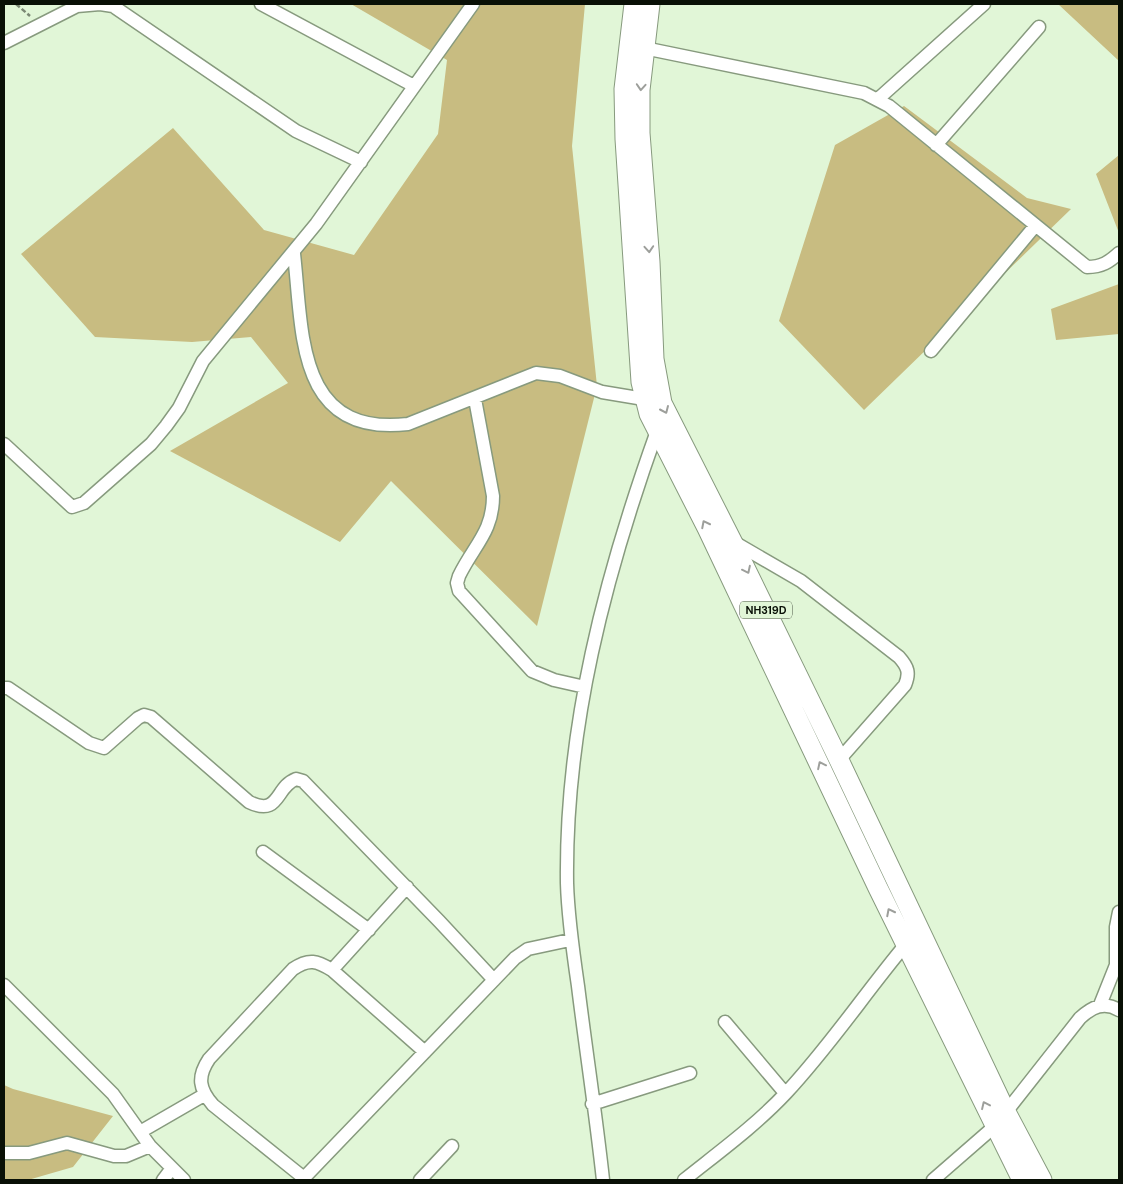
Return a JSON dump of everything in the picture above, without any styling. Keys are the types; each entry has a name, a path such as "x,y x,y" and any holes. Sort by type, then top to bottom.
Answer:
{"highway":[{"name":"NH319D","path":"634,4 624,89 625,129 644,399 657,430 707,528 906,944 1001,1119 1042,1180"},
{"name":"NH319D","path":"650,4 644,48 640,133 657,383 662,403 839,760 1001,1119 1022,1180"}],"street":[{"path":"4,43 78,6 100,4 113,6 296,131 360,162"},
{"path":"261,4 414,86"},
{"path":"4,444 72,507 84,503 151,444 179,408 203,361 294,254 473,4"},
{"path":"878,99 984,4"},
{"path":"936,145 1039,27"},
{"path":"644,48 847,88 878,99 1034,226 1088,267 1098,267 1108,263 1119,253"},
{"path":"931,351 1034,226"},
{"path":"294,254 310,373 320,391 333,405 350,416 369,424 386,426 408,424 536,373 546,373 602,392 644,399"},
{"path":"474,399 493,496 493,508 489,526 456,583 459,591 532,671 554,680 585,687"},
{"path":"603,1180 570,940 567,884 568,830 585,687 609,578 630,505 657,430"},
{"path":"732,541 801,581 907,665 909,676 905,685 839,760"},
{"path":"4,688 8,688 89,743 104,748 138,718 144,715 152,717 249,802 256,805 265,807 273,803 290,781 296,779 303,781 407,887 494,980"},
{"path":"263,852 369,930"},
{"path":"332,970 407,887"},
{"path":"1100,1005 1116,965 1116,927 1119,912"},
{"path":"425,1052 332,970 318,961 309,960 293,968 209,1059 202,1070 200,1083 204,1094 213,1105 303,1179 425,1052 515,958 528,949 570,940"},
{"path":"684,1180 756,1122 785,1094 843,1026 906,944"},
{"path":"4,985 113,1094 150,1146 184,1180"},
{"path":"933,1180 1001,1119 1080,1018 1089,1010 1100,1005 1113,1006 1119,1010"},
{"path":"725,1022 785,1094"},
{"path":"592,1104 690,1073"},
{"path":"140,1132 204,1094"},
{"path":"4,1153 29,1153 67,1143 114,1156 126,1156 150,1146"},
{"path":"420,1180 452,1146"},
{"path":"164,1180 172,1168"}],"path":[{"path":"16,4 40,24"}],"shaded area":[{"path":"351,4 585,4 572,146 597,386 537,626 391,481 340,542 170,451 288,383 251,337 192,342 95,337 21,254 173,128 264,230 354,255 438,134 447,60"},
{"path":"1058,4 1119,4 1119,61"},
{"path":"904,106 1027,198 1071,209 864,410 779,321 835,145"},
{"path":"1119,155 1119,233 1096,174"},
{"path":"1119,284 1119,334 1056,340 1051,309"},
{"path":"4,1085 113,1116 73,1167 28,1180 4,1180"}]}
